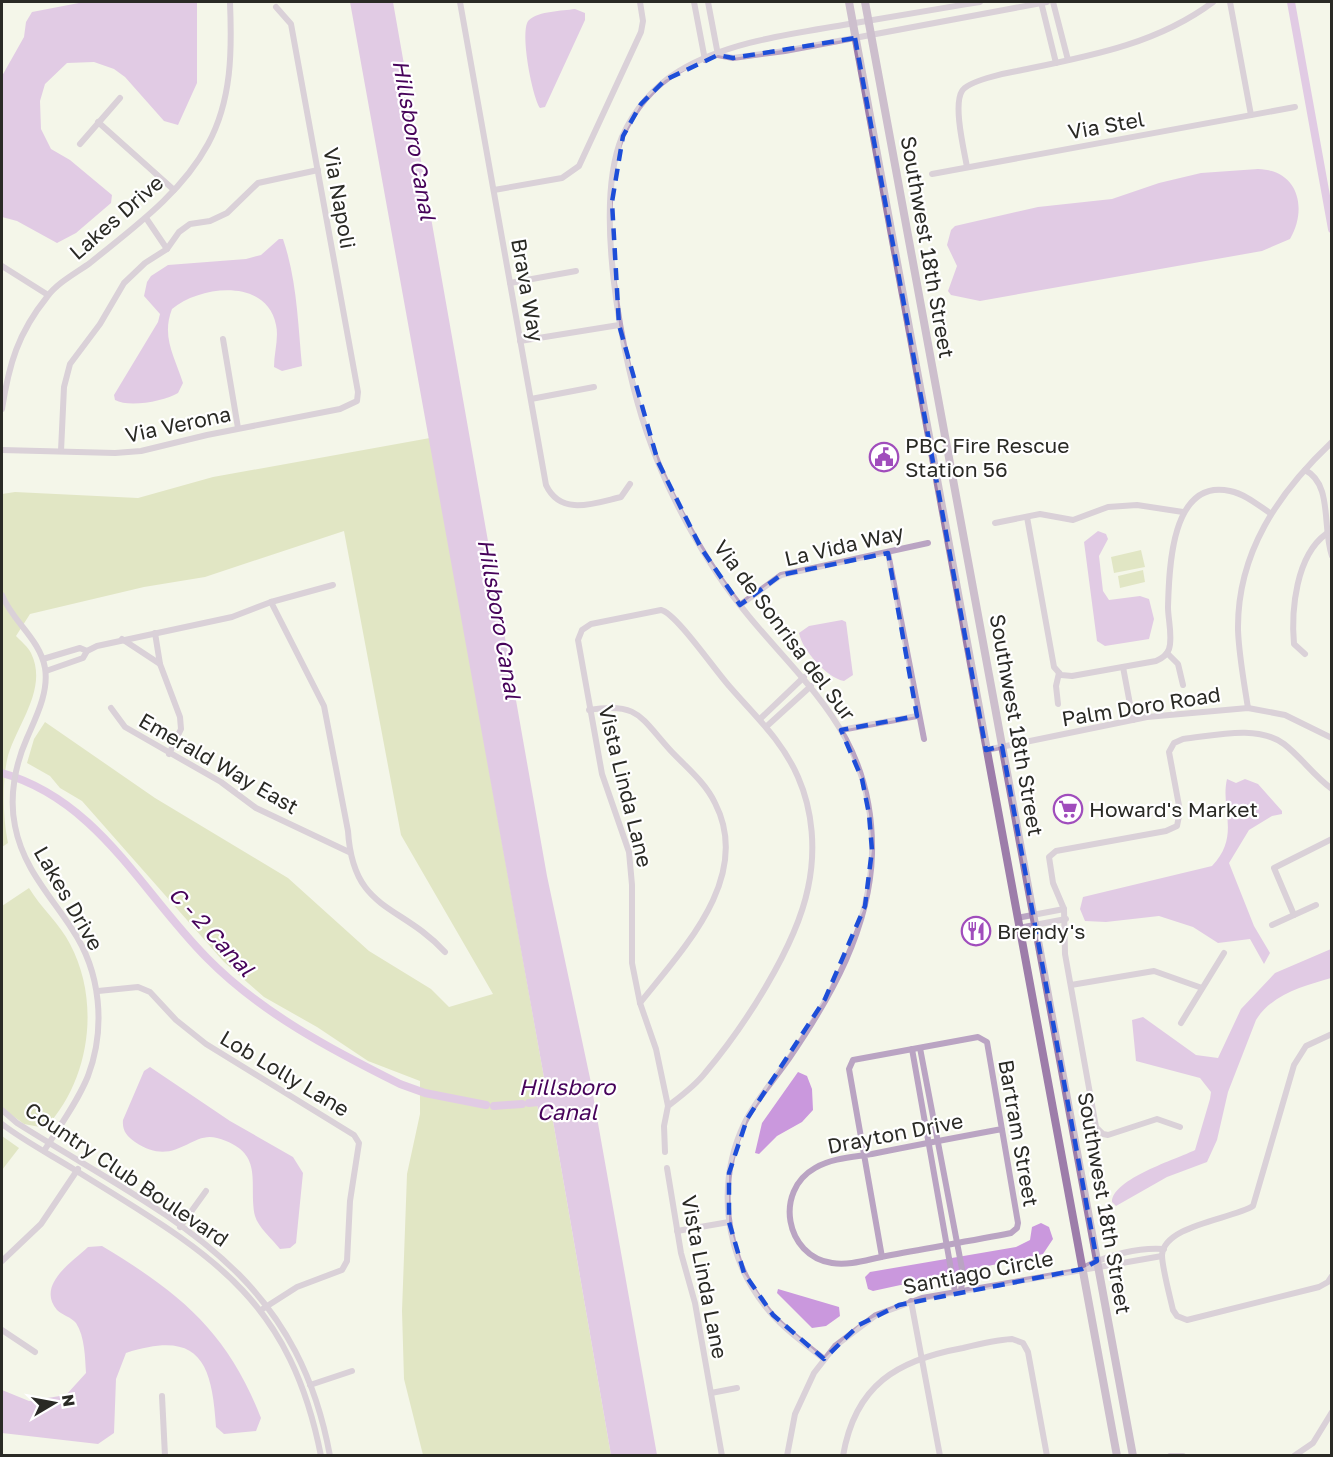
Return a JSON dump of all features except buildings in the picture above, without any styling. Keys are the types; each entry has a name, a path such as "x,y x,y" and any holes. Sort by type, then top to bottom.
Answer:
{"main road":[{"name":"Southwest 18th Street","path":"849,2 1117,1455"},
{"name":"Southwest 18th Street","path":"865,2 1133,1455"}],"street":[{"name":"Lakes Drive","path":"2,409 15,347 48,295 146,218 174,190 208,144 220,117 227,92 232,49 230,2"},
{"name":"Brava Way","path":"460,2 545,480 556,499 565,504 581,506 621,497 630,484"},
{"path":"494,190 562,178 579,166 641,32 643,21 640,2"},
{"path":"694,2 705,60"},
{"path":"708,2 718,55"},
{"name":"Via de Sonrisa del Sur","path":"824,1359 787,1329 759,1298 739,1261 729,1222 729,1173 739,1136 757,1102 789,1057 825,999 853,944 865,906 871,870 869,814 862,779 842,730 804,677 740,605 701,548 665,479 635,395 618,325 612,249 614,172 620,144 632,118 653,91 680,71 731,48 781,36 980,2"},
{"path":"1043,2 1056,63"},
{"name":"Via de Sonrisa del Sur","path":"718,55 733,58 855,38 1043,2"},
{"path":"1053,2 1068,60"},
{"path":"967,167 959,107 963,88 997,75 1068,60 1152,36 1213,2"},
{"path":"1230,2 1251,116"},
{"name":"Via Napoli","path":"276,7 291,24 358,392 357,401"},
{"path":"80,144 120,98"},
{"name":"Via Stel","path":"932,174 1295,107"},
{"path":"98,122 174,190"},
{"path":"61,451 64,387 70,364 106,315 124,283 145,263 168,249 184,228 227,213 258,183 318,170"},
{"path":"146,218 168,249"},
{"path":"2,266 48,295"},
{"path":"510,282 576,271"},
{"path":"520,341 618,325"},
{"path":"223,339 238,428"},
{"path":"531,399 594,387"},
{"name":"Via Verona","path":"2,450 116,453 141,451 238,428 339,410 357,401"},
{"path":"1248,708 1239,642 1239,606 1252,550 1270,513 1305,470 1332,442"},
{"path":"1305,470 1317,477 1322,485 1326,534 1332,556"},
{"path":"1027,517 1054,667 1059,673 1072,676 1156,661 1167,653 1170,646 1170,568 1183,512 1198,496 1223,490 1239,494 1270,513"},
{"path":"995,523 1045,514 1073,520 1108,507 1137,505 1183,512"},
{"path":"1305,654 1294,644 1293,622 1297,591 1312,550 1318,539 1326,534"},
{"name":"La Vida Way","path":"740,605 781,575 928,543"},
{"path":"888,553 924,739"},
{"path":"46,671 83,658 87,651 122,639 232,617 271,602 333,585"},
{"name":"Lakes Drive","path":"2,595 7,608 30,634 43,659 46,671 39,712 18,762 12,794 14,825 21,851 37,883 72,929 87,956 98,991 98,1043 87,1078 44,1151"},
{"path":"271,602 324,706 348,831 349,852 363,888 376,900 431,937 445,952"},
{"name":"Vista Linda Lane","path":"665,1152 664,1126 668,1106 656,1049 640,1003 630,941 632,885 629,852 602,774 578,645 582,630 591,624 661,610 671,614 708,662 767,726 789,759 805,796 812,849 808,889 788,942 748,1015 705,1074 668,1106"},
{"path":"155,633 160,664 180,717 180,729 169,754"},
{"path":"122,639 160,664"},
{"path":"43,659 80,648 87,651"},
{"path":"1167,653 1178,664 1183,685"},
{"path":"1123,667 1133,720"},
{"path":"1058,704 1056,686 1059,673"},
{"path":"760,719 804,677"},
{"path":"767,726 811,686"},
{"path":"589,710 617,706 640,716 708,791 724,827 726,855 716,893 690,940 640,1003"},
{"name":"Emerald Way East","path":"111,708 125,727 221,782 256,808 349,852"},
{"name":"Palm Doro Road","path":"986,750 1133,720 1214,709 1248,708 1292,717 1332,738"},
{"path":"842,730 918,716"},
{"path":"1180,1127 1157,1119 1114,1134 1103,1134 1098,1131 1065,954 1066,919 1053,883 1049,857 1052,853 1167,831 1177,826 1180,811 1170,752 1178,741 1245,733 1265,735 1283,744 1332,789"},
{"path":"1294,915 1274,867 1332,839"},
{"path":"1272,925 1316,905"},
{"path":"1017,918 1064,909"},
{"path":"1019,927 1066,919"},
{"path":"1181,1023 1224,953"},
{"path":"1071,985 1154,971 1202,988"},
{"name":"Lob Lolly Lane","path":"98,991 138,987 150,992 176,1020 206,1044 354,1135 359,1143 350,1202 346,1261 342,1270 297,1287 261,1310"},
{"path":"1332,1035 1306,1046 1294,1065 1253,1206 1192,1227 1174,1237 1163,1253 1173,1310 1177,1316 1187,1320 1319,1287 1328,1282 1332,1276"},
{"name":"Bartram Street","path":"920,1048 983,1038 987,1042 1018,1223 1017,1228 1011,1233"},
{"path":"882,1257 849,1064 853,1060 920,1048 947,1245 958,1291"},
{"path":"912,1049 932,1142 960,1253 963,1274 958,1291"},
{"name":"Country Club Boulevard","path":"2,1110 49,1143 181,1225 223,1257 268,1306 294,1345 319,1404 330,1455"},
{"name":"Country Club Boulevard","path":"2,1124 176,1233 211,1258 261,1310 290,1356 303,1388 321,1455"},
{"name":"Drayton Drive","path":"1002,1129 829,1162 807,1173 792,1192 789,1204 790,1222 800,1244 820,1260 842,1264 1011,1233"},
{"path":"2,1260 41,1224 82,1163"},
{"name":"Vista Linda Lane","path":"667,1168 677,1231 695,1303 722,1455"},
{"path":"176,1233 206,1191"},
{"path":"677,1231 729,1222"},
{"path":"1097,1264 1150,1248 1163,1253"},
{"path":"1097,1264 1163,1253"},
{"name":"Santiago Circle","path":"787,1455 791,1426 802,1396 824,1359 860,1325 887,1310 911,1301 1082,1269 1097,1264"},
{"path":"911,1301 940,1455"},
{"path":"2,1330 35,1352"},
{"path":"843,1455 855,1415 871,1391 894,1370 921,1356 1008,1339 1023,1343 1028,1352 1047,1455"},
{"path":"303,1388 352,1371"},
{"path":"711,1393 736,1388"},
{"path":"162,1396 165,1455"},
{"path":"1294,1455 1313,1443 1332,1412"},
{"path":"1170,1455 1183,1455"}],"highlighted area":[{"path":"855,38 986,750 1002,746 1097,1261 1082,1269 899,1305 859,1325 824,1359 773,1315 744,1273 729,1222 729,1173 747,1119 825,999 865,906 872,850 869,814 862,779 841,730 917,716 888,553 781,575 740,605 701,548 658,462 619,325 612,202 623,136 641,104 665,80 718,55 733,58"}],"green space":[{"path":"430,438 545,1083 535,1097 539,1113 553,1121 611,1455 423,1455 404,1379 402,1311 407,1174 420,1114 420,1081 368,1061 317,1027 264,997 224,962 82,801 60,788 50,776 27,763 34,739 45,722 155,798 288,878 369,951 431,989 449,1007 493,994 401,835 344,531 205,577 144,587 30,614 16,636 31,653 36,681 29,708 7,760 4,801 8,843 2,847 2,494 15,492 138,498 213,477"},
{"path":"1141,550 1145,567 1114,573 1111,557"},
{"path":"1143,570 1145,582 1120,588 1118,576"},
{"path":"29,888 70,944 80,967 86,991 88,1015 81,1064 72,1088 60,1109 45,1128 24,1124 2,1108 2,906"},
{"path":"2,1136 19,1148 2,1170"}],"water":[{"path":"84,2 197,2 197,83 178,125 164,121 125,77 114,69 94,62 67,63 45,84 40,101 41,129 51,149 70,160 112,195 111,203 76,233 57,243 17,221 2,217 2,76 24,37 26,22 32,12"},
{"name":"Hillsboro Canal","path":"350,2 393,2 547,876 590,1078 657,1455 611,1455 553,1121 539,1113 535,1097 545,1083"},
{"path":"575,9 585,13 585,20 545,107 540,108 528,63 526,26 533,17"},
{"path":"1258,169 1272,171 1282,176 1296,193 1298,203 1298,215 1290,239 1262,251 980,301 951,295 948,291 957,266 947,245 951,230 955,226 1038,207 1112,199 1159,183 1201,173"},
{"path":"279,239 283,239 291,270 302,366 282,371 274,367 276,325 270,310 260,299 232,290 215,291 184,301 172,309 169,319 169,338 183,383 178,393 165,399 147,402 129,403 115,400 114,395 158,322 160,314 144,296 151,276 168,265 246,259 261,255"},
{"path":"1098,531 1106,534 1108,539 1099,556 1103,591 1109,600 1140,596 1149,599 1154,619 1149,639 1105,646 1097,641 1084,542"},
{"path":"842,620 846,622 853,675 844,681 830,675 816,662 805,647 799,633 809,626"},
{"path":"1227,779 1236,783 1245,779 1258,784 1282,811 1282,814 1272,816 1249,830 1229,863 1254,926 1270,953 1264,964 1250,939 1218,943 1193,927 1159,916 1106,922 1085,921 1080,909 1083,897 1212,866 1221,855 1228,833"},
{"path":"1331,949 1331,978 1280,997 1256,1020 1228,1092 1217,1140 1207,1162 1167,1177 1116,1206 1112,1202 1122,1185 1147,1171 1195,1150 1211,1092 1200,1078 1136,1061 1132,1020 1143,1017 1196,1055 1218,1058 1241,1009 1275,973"},
{"path":"150,1067 230,1121 293,1157 303,1173 296,1243 290,1248 280,1249 262,1229 255,1216 252,1170 243,1151 217,1138 208,1137 161,1152 135,1142 127,1135 123,1127 123,1120 144,1071"},
{"path":"798,1072 807,1076 812,1089 813,1110 802,1122 777,1136 759,1154 755,1153 762,1123"},
{"path":"1041,1223 1049,1227 1053,1239 1043,1254 873,1291 868,1289 865,1277 870,1272 1016,1247 1030,1240 1032,1227"},
{"path":"102,1246 155,1280 178,1298 216,1338 233,1361 261,1418 256,1431 224,1434 216,1427 214,1404 205,1368 196,1356 185,1349 170,1345 126,1353 116,1379 114,1433 98,1444 2,1433 2,1390 29,1401 66,1395 86,1373 84,1348 79,1329 74,1321 57,1310 52,1301 51,1292 53,1283 73,1260 88,1247"},
{"path":"778,1289 839,1307 840,1316 826,1326 812,1328 777,1293"}],"waterway":[{"path":"1291,2 1332,229"},
{"name":"C - 2 Canal","path":"2,773 36,786 65,804 92,826 207,958 228,978 274,1013 323,1044 400,1084 425,1093 486,1105"},
{"path":"529,1103 547,1101"},
{"name":"C - 2 Canal","path":"494,1106 522,1104"}],"place":[{"name":"PBC Fire Rescue Station 56","path":"884,457"},
{"name":"Howard's Market","path":"1068,809"},
{"name":"Brendy's","path":"976,931"}]}
